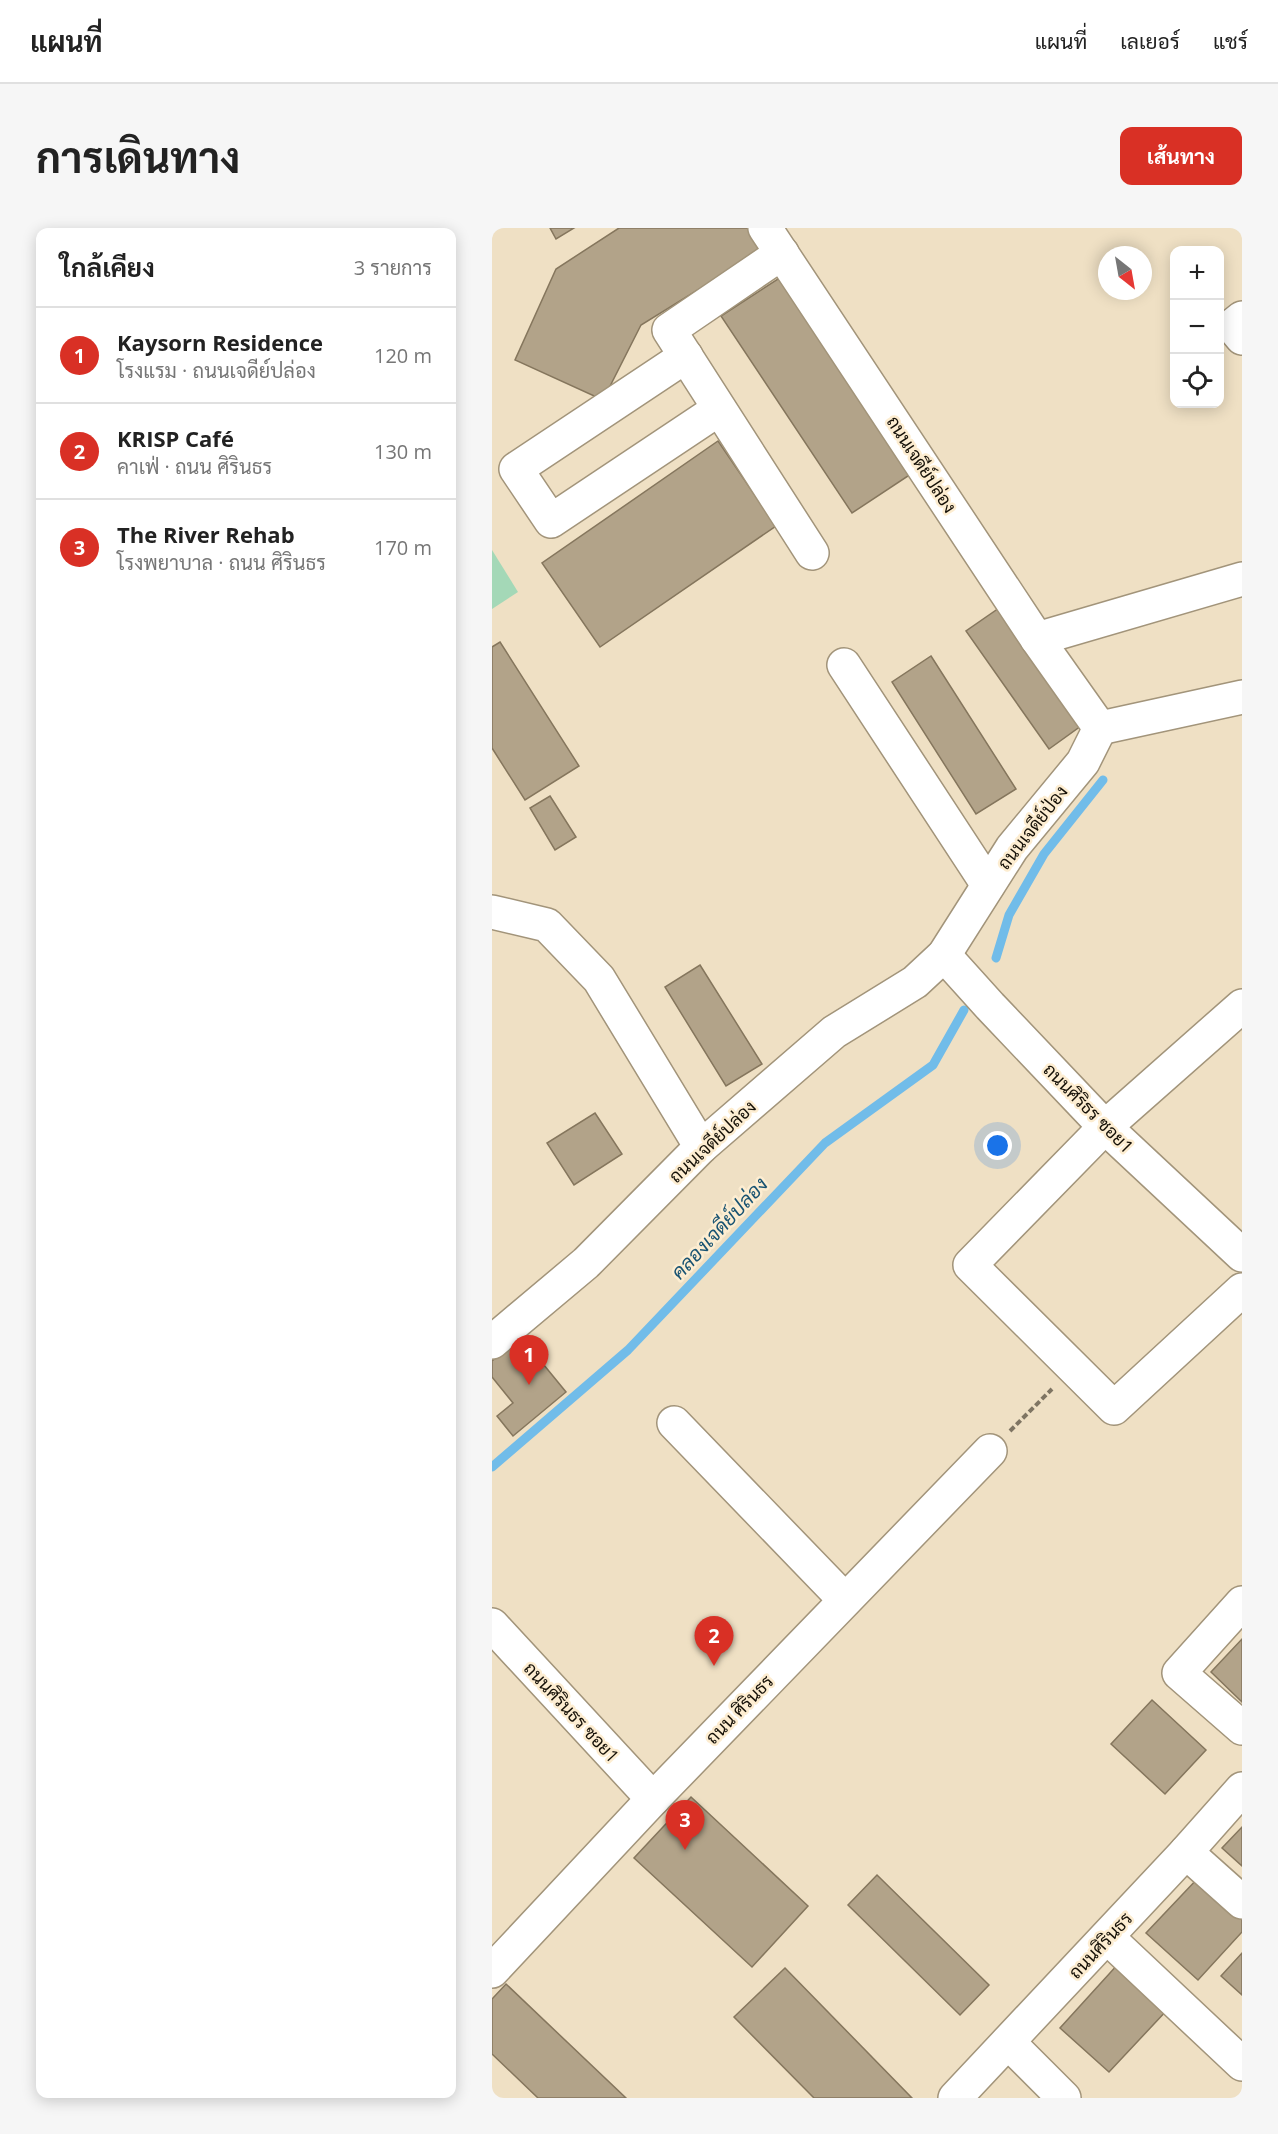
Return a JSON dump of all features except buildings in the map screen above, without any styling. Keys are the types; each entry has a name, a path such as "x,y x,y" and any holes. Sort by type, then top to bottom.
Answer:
{"street":[{"path":"774,240 669,330 812,553"},
{"name":"ถนนเจดีย์ปล่อง","path":"774,240 1037,639 1100,728"},
{"path":"1242,318 1232,326 1242,338"},
{"path":"686,356 516,469 551,521 719,408"},
{"path":"1037,639 1242,579"},
{"path":"844,665 988,885"},
{"path":"1100,728 1242,697"},
{"name":"ถนนเจดีย์ป่อง","path":"944,955 1012,848 1083,762 1100,728"},
{"path":"492,912 547,925 599,979 701,1147"},
{"name":"ถนนเจดีย์ปล่อง","path":"492,1342 586,1263 701,1147 834,1032 915,982 944,955"},
{"name":"ถนนศิริธร ซอย1","path":"944,955 1105,1127 1242,1255"},
{"path":"1242,1006 1105,1127 970,1265 1114,1408 1242,1290"},
{"path":"674,1423 845,1600"},
{"name":"ถนน ศิรินธร","path":"492,1971 653,1799 990,1451"},
{"path":"1242,1603 1179,1673 1242,1728"},
{"name":"ถนนศิรินธร ซอย1","path":"492,1625 653,1799"},
{"name":"ถนนศิรินธร","path":"955,2098 1242,1790"},
{"path":"1186,1852 1242,1902"},
{"path":"1107,1937 1242,2064"},
{"path":"1008,2042 1064,2098"}],"path":[{"path":"990,1451 1074,1367"}],"green space":[{"path":"492,550 518,592 492,609"}],"waterway":[{"path":"996,958 1009,915 1044,854 1103,780"},
{"name":"คลองเจดีย์ปล่อง","path":"492,1467 628,1350 825,1143 933,1065 964,1010"}],"place":[{"name":"Kaysorn Residence","path":"529,1385"},
{"name":"KRISP Café","path":"714,1666"},
{"name":"The River Rehab","path":"685,1850"}]}
